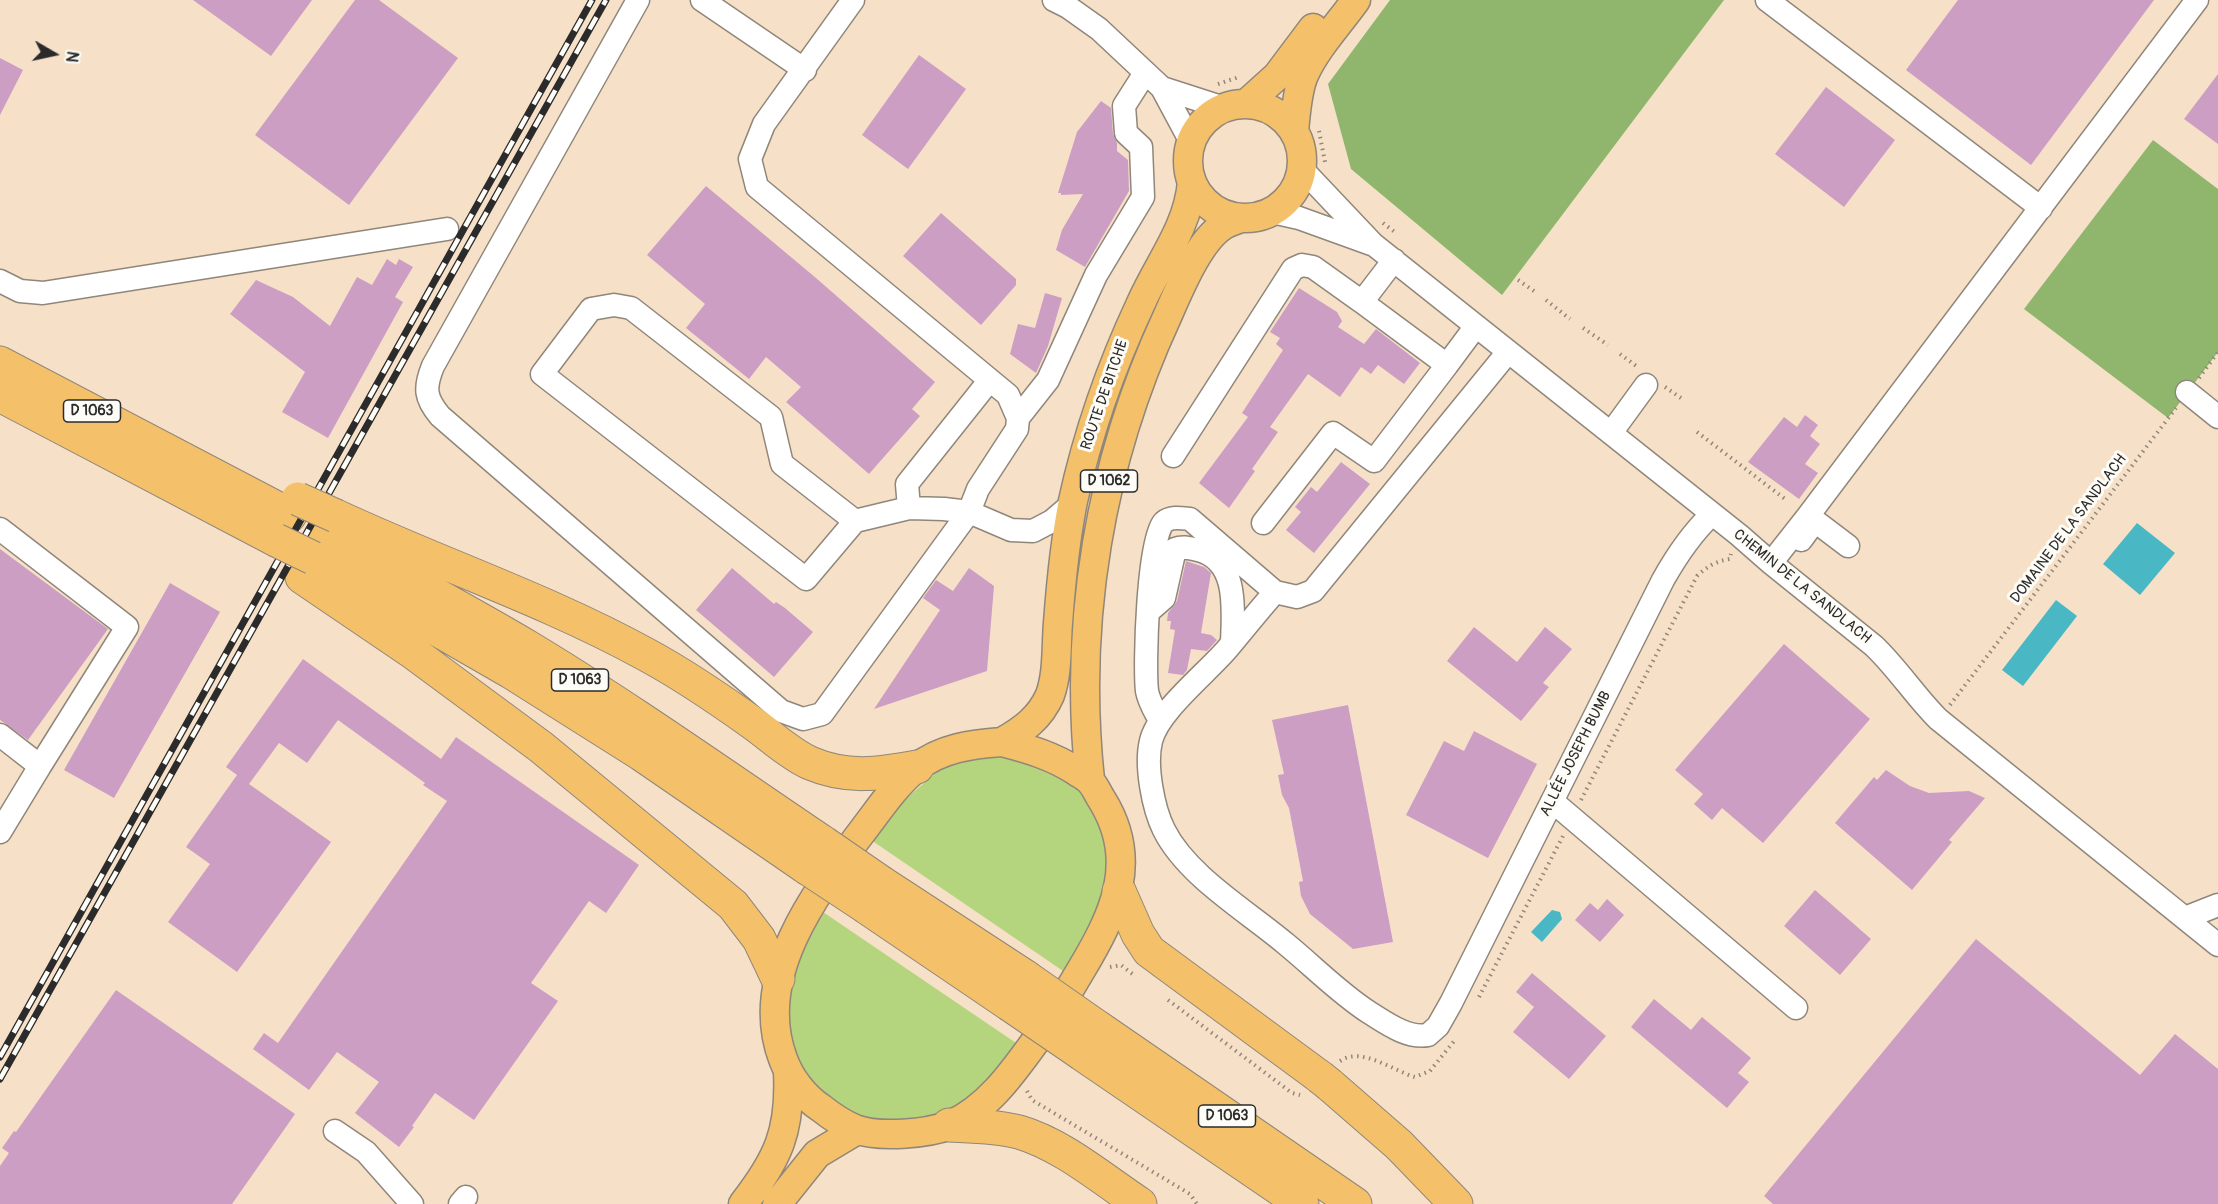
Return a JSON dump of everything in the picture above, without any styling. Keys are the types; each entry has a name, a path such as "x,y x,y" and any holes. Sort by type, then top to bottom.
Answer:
{"highway":[{"name":"D 1063","path":"0,363 274,523"},
{"name":"D 1063","path":"0,395 319,546 641,754 815,856 1091,1041 1355,1204"},
{"path":"274,523 319,546 411,651 542,747 733,905 759,939 778,979"},
{"path":"319,546 389,541 500,585 599,630 649,656 703,689 808,762 850,773 873,775 917,767"},
{"path":"1119,891 1138,934 1149,951 1323,1081 1399,1145 1456,1204"},
{"name":"D 1063","path":"1091,1041 1302,1204"},
{"path":"949,1125 991,1127 1019,1132 1048,1144 1140,1204"}],"main road":[{"path":"1333,0 1277,76 1229,99 1199,128 1191,142 1188,155 1192,182 1206,203 1228,216 1251,218 1272,212 1287,201 1297,186 1315,168 1302,149 1306,129 1296,110 1304,76 1312,60 1356,0"},
{"path":"1229,99 1266,107 1306,129"},
{"name":"ROUTE DE BITCHE","path":"1002,742 1024,730 1039,714 1050,695 1054,677 1061,581 1073,503 1086,448 1117,354 1147,289 1186,216 1191,201 1192,182"},
{"name":"ROUTE DE BITCHE","path":"1090,780 1085,716 1088,607 1097,536 1114,457 1155,343 1190,271 1214,234 1223,226 1241,218"},
{"path":"1002,742 1058,759 1090,780 1110,812 1116,831 1121,863 1119,891 1100,938 1056,1013 993,1094 973,1112 949,1125 914,1132 888,1134 857,1130 812,1102 788,1072 776,1041 774,1009 778,979 796,929 837,865 889,796 917,767 949,750 971,744 1002,742"},
{"path":"743,1204 766,1174 779,1146 788,1106 788,1072"},
{"path":"777,1204 817,1154 857,1130"}],"street":[{"path":"638,0 433,366 427,387 431,405 781,711 803,719 822,714 969,512 978,489 1017,429 1018,418 1008,395 757,187 750,159 764,124 853,0"},
{"path":"702,0 804,70"},
{"path":"1767,0 2040,208"},
{"path":"1775,567 1808,516 2197,0"},
{"path":"1064,2 1099,29 1162,88 1191,142"},
{"path":"1018,418 1048,380 1096,275 1143,197 1141,147 1126,133 1124,106 1145,73"},
{"path":"1162,88 1229,99"},
{"name":"CHEMIN DE LA SANDLACH","path":"1315,168 1372,244"},
{"name":"CHEMIN DE LA SANDLACH","path":"1272,212 1299,218 1372,244 1394,260 1739,535 1881,653 1898,670 1919,699 1945,710 2218,945"},
{"path":"0,281 20,291 43,293 447,230"},
{"path":"1362,302 1394,260"},
{"path":"1173,456 1293,269 1302,266 1313,267 1447,365"},
{"path":"855,521 782,464 771,417 631,308 614,305 591,309 542,374 806,579 855,521 901,509 944,508 969,512 1011,530 1033,531 1052,521 1073,503"},
{"path":"1263,523 1333,433 1374,461 1476,326"},
{"path":"1275,592 1232,643 1160,721 1147,689 1148,612 1155,540 1163,523 1174,517 1190,519 1275,592 1297,597 1313,591 1508,352"},
{"path":"1611,433 1649,379"},
{"path":"901,509 907,483 989,381"},
{"path":"2187,392 2218,417"},
{"name":"ALLÉE JOSEPH BUMB","path":"1160,721 1151,741 1150,777 1164,830 1180,853 1213,886 1368,1012 1415,1036 1428,1035 1438,1026 1451,1003 1663,580 1679,552 1697,528 1712,514"},
{"path":"1775,567 1815,521 1848,546"},
{"path":"0,529 127,627 0,832"},
{"path":"1148,612 1164,598 1175,549 1182,546 1205,552 1215,557 1227,573 1234,601 1232,643"},
{"path":"0,735 40,766"},
{"path":"1552,801 1796,1008"},
{"path":"2185,918 2218,905"},
{"path":"335,1131 366,1152 417,1204"}],"path":[{"path":"1229,99 1268,67 1277,76"},
{"path":"1306,129 1323,158 1315,168"},
{"path":"1375,215 1400,237"},
{"path":"1518,280 1534,291"},
{"path":"1546,300 1570,319"},
{"path":"1583,328 1608,345"},
{"name":"DOMAINE DE LA SANDLACH","path":"1945,710 2218,352"},
{"path":"1620,354 1649,379 1681,398"},
{"path":"1697,432 1785,499"},
{"path":"1479,998 1697,576 1707,566 1717,561 1730,559 1739,535"},
{"path":"1945,710 1961,709"},
{"path":"1109,967 1121,965 1137,977"},
{"path":"1163,996 1292,1093 1323,1081 1341,1060 1348,1056 1365,1057 1404,1074 1422,1076 1430,1071 1459,1034"},
{"path":"1025,1085 1032,1100 1190,1194 1197,1204"}],"green space":[{"path":"1390,0 1724,0 1502,295 1351,169 1328,84"},
{"path":"2153,140 2218,189 2218,352 2168,418 2024,309"},
{"path":"983,754 1018,754 1073,784 1095,810 1107,846 1107,888 1097,919 1066,973 871,840 901,803 946,764"},
{"path":"823,912 1019,1045 977,1093 957,1105 928,1117 903,1121 878,1121 856,1115 840,1106 813,1081 802,1066 789,1032 788,996 802,952"}],"water":[{"path":"2137,523 2175,553 2140,595 2103,564"},
{"path":"2056,600 2077,616 2023,686 2002,670"},
{"path":"1552,910 1560,912 1562,919 1542,942 1531,932"}],"building":[{"path":"193,0 312,0 271,56"},
{"path":"355,0 379,0 458,58 349,205 255,135"},
{"path":"1958,0 2154,0 2031,165 1906,70"},
{"path":"919,55 966,89 908,169 862,135"},
{"path":"0,58 23,70 0,115"},
{"path":"2218,74 2218,144 2184,119"},
{"path":"1826,87 1895,140 1844,207 1775,154"},
{"path":"1101,101 1111,108 1117,151 1128,160 1129,191 1085,267 1056,250 1062,230 1083,194 1061,195 1058,193 1077,132"},
{"path":"706,186 935,382 912,409 920,416 869,474 786,402 801,387 766,357 749,379 686,328 705,304 647,255"},
{"path":"941,213 1016,279 1016,285 981,325 903,256"},
{"path":"387,259 396,265 399,259 413,267 395,297 403,302 328,438 282,412 305,372 230,314 256,280 293,297 330,326 357,277 372,285"},
{"path":"1299,288 1337,312 1342,321 1338,327 1364,344 1376,329 1420,363 1404,384 1378,365 1371,374 1361,367 1340,397 1308,374 1270,427 1278,432 1252,469 1255,471 1229,508 1199,483 1248,417 1242,413 1283,350 1276,344 1280,338 1270,332"},
{"path":"1045,293 1062,298 1048,346 1036,373 1010,354 1018,324 1035,328"},
{"path":"1805,415 1818,425 1810,436 1820,444 1805,464 1818,473 1799,499 1748,462 1784,417 1797,427"},
{"path":"1341,462 1370,484 1314,553 1286,530 1301,512 1295,507 1311,487 1317,492"},
{"path":"0,549 108,629 28,740 0,720"},
{"path":"1186,561 1204,567 1211,573 1201,633 1211,635 1217,640 1207,651 1191,649 1187,670 1183,675 1168,673 1175,630 1170,629 1171,621 1167,621 1168,613 1177,601"},
{"path":"732,568 774,604 776,602 785,608 813,632 774,677 696,610"},
{"path":"969,568 994,586 987,671 874,709 940,610 923,598 936,580 953,591"},
{"path":"170,583 220,612 114,798 64,770"},
{"path":"1474,627 1517,662 1545,627 1572,649 1543,683 1549,687 1521,721 1447,661"},
{"path":"1784,644 1870,719 1763,843 1722,808 1712,820 1694,804 1703,794 1675,770"},
{"path":"303,659 441,759 456,737 639,865 606,913 589,901 531,983 558,1001 474,1120 435,1093 399,1147 355,1113 379,1082 337,1052 309,1090 253,1049 264,1033 278,1043 447,801 338,720 307,763 279,743 249,784 331,842 237,972 168,922 210,864 186,847 237,775 226,767"},
{"path":"1348,705 1393,942 1353,949 1310,914 1301,896 1299,882 1303,881 1289,808 1282,795 1278,775 1284,774 1272,720"},
{"path":"1474,731 1537,764 1488,858 1406,815 1444,741 1464,751"},
{"path":"1886,770 1910,786 1929,793 1969,791 1985,798 1949,840 1952,842 1912,890 1835,823 1874,777 1877,780"},
{"path":"1815,890 1871,939 1840,975 1784,926"},
{"path":"1607,899 1624,915 1600,942 1575,920 1590,903 1598,910"},
{"path":"1976,939 2140,1075 2175,1034 2218,1069 2218,1204 1773,1204 1764,1196"},
{"path":"1532,973 1606,1036 1569,1079 1513,1032 1534,1007 1516,992"},
{"path":"116,990 295,1114 232,1204 0,1204 0,1166 9,1153 2,1148 14,1131 16,1132"},
{"path":"1654,999 1691,1030 1702,1017 1751,1058 1738,1073 1749,1082 1727,1108 1631,1027"}],"railway":[{"path":"0,1057 592,0"},
{"path":"0,1079 606,0"}]}
